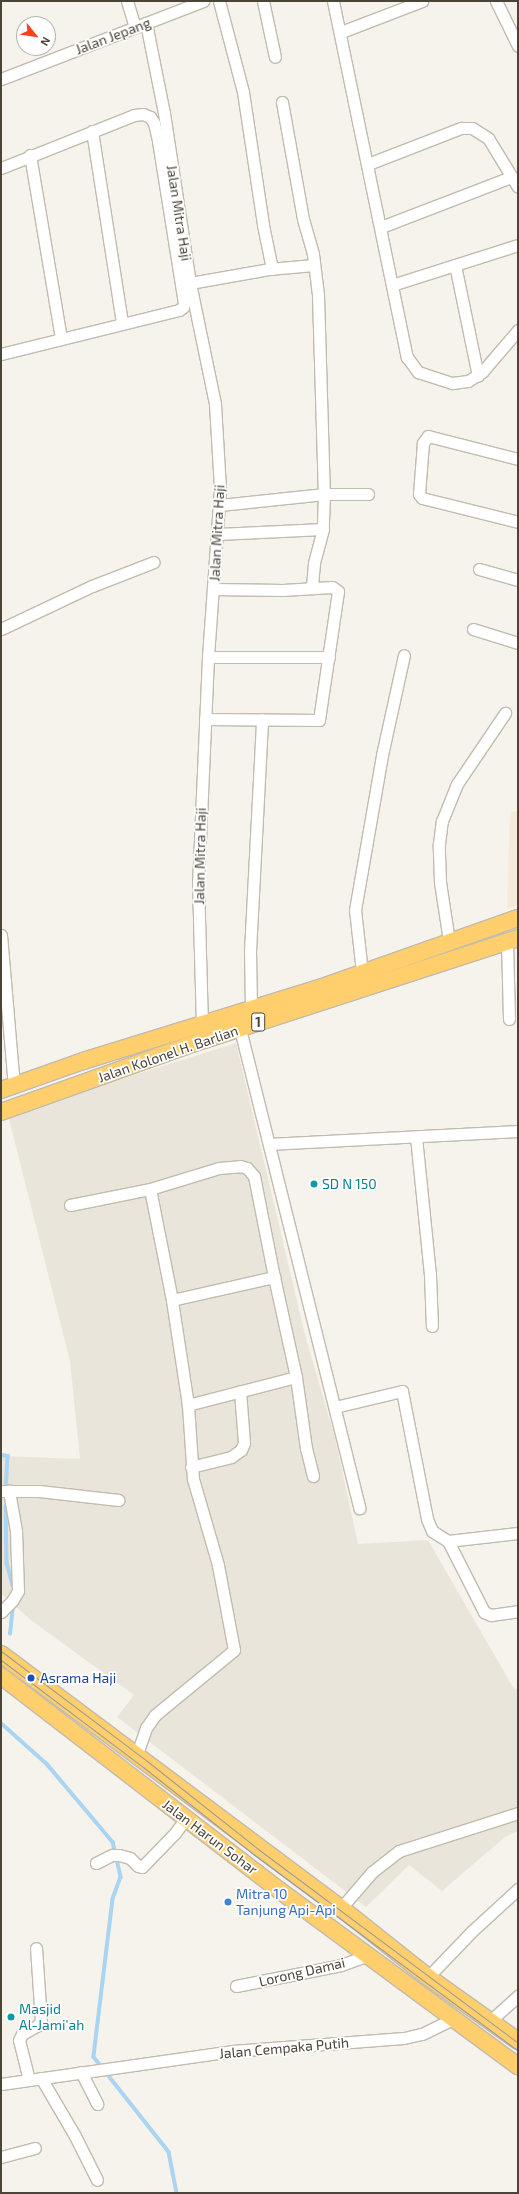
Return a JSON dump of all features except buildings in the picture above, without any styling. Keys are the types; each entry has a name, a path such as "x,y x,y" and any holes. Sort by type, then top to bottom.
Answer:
{"highway":[{"name":"Jalan Kolonel H. Barlian","path":"7,1088 83,1061 202,1025 362,972 518,918"},
{"name":"Jalan Kolonel H. Barlian","path":"1,1112 186,1046 240,1029 327,998 512,940"},
{"name":"Jalan Harun Sohar","path":"1,1654 137,1754 341,1908 428,1977 518,2041"},
{"name":"Jalan Harun Sohar","path":"1,1676 368,1956 455,2018 518,2066"}],"street":[{"path":"127,1 135,27"},
{"name":"Jalan Jepang","path":"1,79 203,1"},
{"path":"219,1 243,92 263,225 272,269"},
{"path":"263,1 275,57"},
{"path":"333,1 341,32 407,357 418,372 452,383 468,381 478,376 518,330"},
{"path":"496,1 518,46"},
{"path":"341,32 419,2"},
{"name":"Jalan Mitra Haji","path":"146,23 163,106 190,283 215,404 220,505 208,657 198,882 202,1025"},
{"path":"282,102 303,219 314,265 318,295 324,494 323,529 314,563 312,588"},
{"path":"1,168 30,155 134,115 143,114 150,117 154,122 159,148 184,303 179,310 1,354"},
{"path":"368,164 461,128 472,128 488,138 518,187"},
{"path":"92,131 122,323"},
{"path":"30,155 61,338"},
{"path":"381,227 511,177"},
{"path":"392,285 518,245"},
{"path":"190,283 272,269 314,265"},
{"path":"455,265 478,376"},
{"path":"518,459 428,436 423,442 419,494 422,498 518,522"},
{"path":"220,505 324,494 368,494"},
{"path":"218,534 323,529"},
{"path":"1,629 92,586 154,562"},
{"path":"479,569 518,580"},
{"path":"205,719 320,720 338,591 332,587 283,590 214,588"},
{"path":"473,629 518,642"},
{"path":"362,972 355,910 382,755 404,655"},
{"path":"208,657 329,657"},
{"path":"449,941 440,882 439,844 442,821 457,784 505,713"},
{"path":"250,1008 250,951 262,719"},
{"path":"1,935 7,1088"},
{"path":"510,1020 512,940"},
{"path":"240,1029 335,1406 359,1508"},
{"path":"269,1144 518,1131"},
{"path":"416,1137 430,1275 432,1326"},
{"path":"70,1205 150,1189 219,1168 240,1166 247,1168 254,1176 296,1377 306,1448 313,1476"},
{"path":"137,1754 146,1728 155,1715 234,1650 218,1565 191,1467 188,1405 172,1300 150,1189"},
{"path":"172,1300 274,1277"},
{"path":"188,1405 296,1377"},
{"path":"191,1467 231,1457 241,1450 244,1443 240,1391"},
{"path":"335,1406 402,1392 427,1519 434,1534 448,1541 518,1533"},
{"path":"1,1612 12,1601 18,1590 16,1531 6,1491 39,1491 118,1500"},
{"path":"448,1541 484,1612 491,1615 518,1611"},
{"path":"341,1908 372,1872 399,1851 518,1813"},
{"path":"96,1863 115,1855 130,1858 138,1866 142,1867 175,1833 186,1818"},
{"path":"428,1977 471,1932 518,1889"},
{"path":"36,1948 41,2021 38,2025 22,2034 19,2040 35,2079 75,2136 97,2180"},
{"name":"Lorong Damai","path":"236,1986 341,1965 368,1956"},
{"path":"490,2021 518,1996"},
{"name":"Jalan Cempaka Putih","path":"85,2072 232,2051 404,2038 422,2034 455,2018"},
{"path":"1,2084 85,2072 96,2104"},
{"path":"1,2157 35,2148"}],"shaded area":[{"path":"518,811 518,905 507,908 510,812"},
{"path":"236,1043 305,1335 335,1438 358,1544 428,1540 514,1689 518,1688 518,1831 505,1837 442,1891 409,1865 366,1907 117,1717 134,1695 32,1621 1,1594 1,1456 80,1459 70,1361 8,1115"}],"waterway":[{"path":"1,1455 8,1456 6,1489"},
{"path":"6,1506 7,1563 13,1585"},
{"path":"10,1634 13,1605"},
{"path":"1,1723 47,1764 113,1842 121,1877 113,1899 94,2057 169,2152 177,2193"}],"tram line":[{"path":"1,1651 147,1761 258,1849 518,2043"},
{"path":"1,1660 143,1767 253,1854 518,2051"}],"place":[{"name":"SD N 150","path":"314,1184"},
{"name":"Asrama Haji","path":"31,1678"},
{"name":"Mitra 10 Tanjung Api-Api","path":"228,1902"},
{"name":"Masjid Al-Jami'ah","path":"11,2017"}]}
